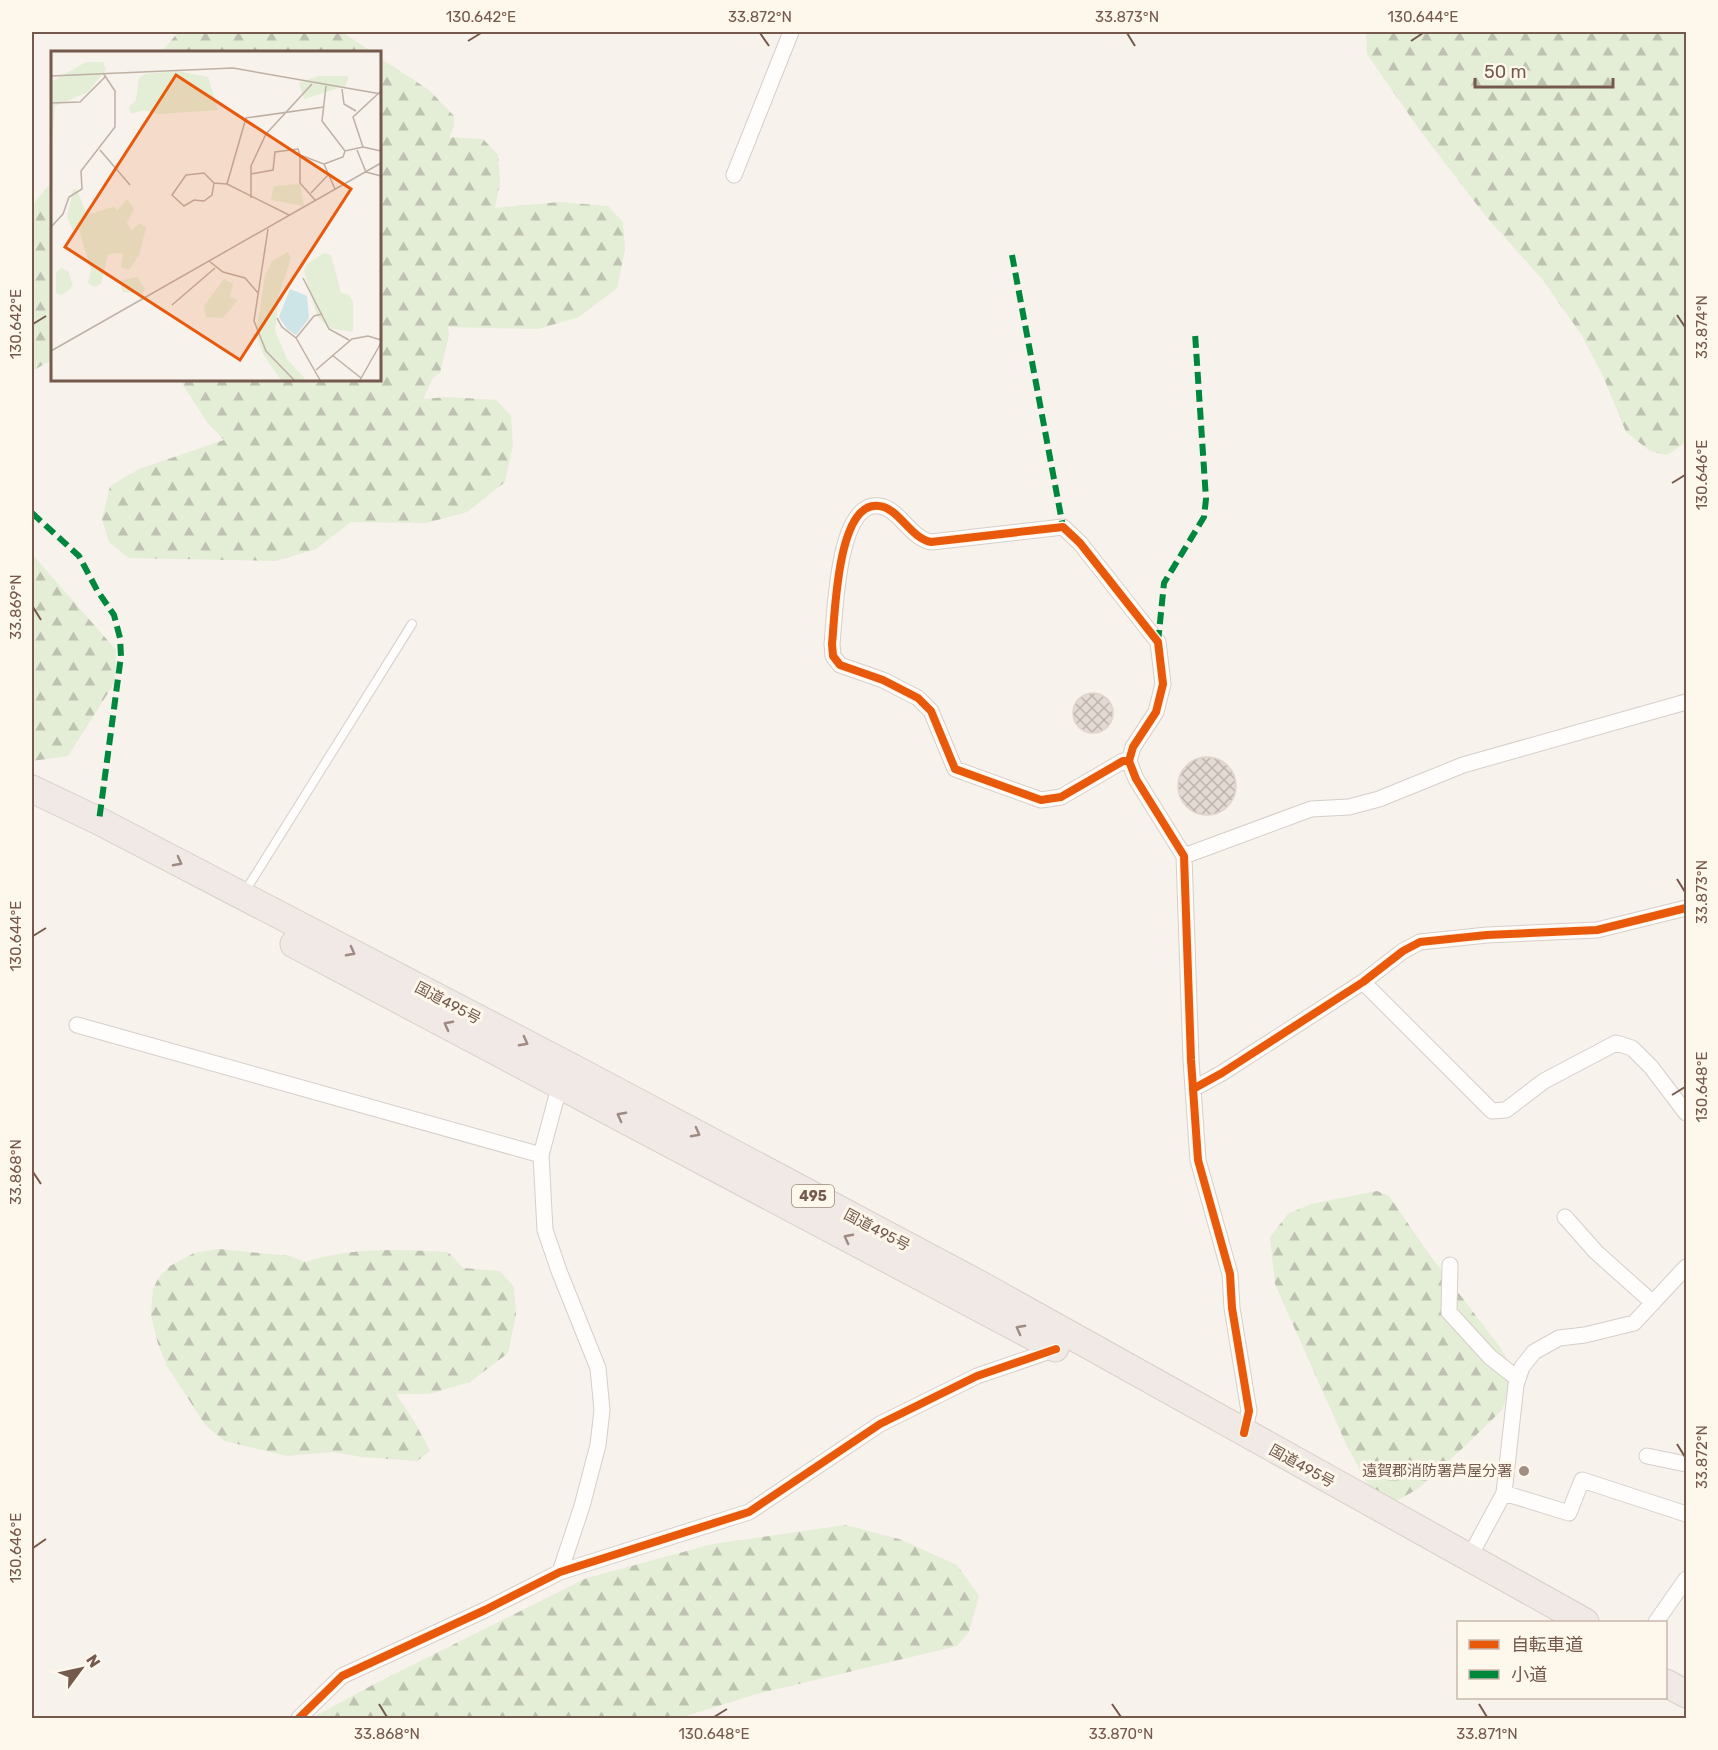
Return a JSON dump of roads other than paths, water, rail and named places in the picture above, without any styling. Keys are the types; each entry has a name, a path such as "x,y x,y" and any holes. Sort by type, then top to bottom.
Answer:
{"highway":[{"name":"国道495号","path":"32,789 99,821 575,1069 979,1284 1581,1621"},
{"name":"国道495号","path":"32,806 1056,1349 1545,1621"},
{"path":"1667,1666 1686,1675"},
{"path":"1667,1684 1686,1694"}],"street":[{"path":"734,175 791,32"},
{"path":"1130,761 1123,761 1061,797 1041,800 955,770 931,711 918,698 883,680 840,665 833,656 832,644 842,549 856,516 866,508 879,505 888,508 923,541 932,542 1063,527 1080,543 1158,642 1163,684 1156,712 1133,747 1130,761 1136,779 1184,856 1192,1089 1198,1160 1230,1274 1232,1308 1249,1411 1244,1433"},
{"path":"1184,856 1311,809 1349,807 1379,799 1463,765 1686,702"},
{"path":"1192,1089 1222,1073 1363,982 1403,951 1420,942 1486,935 1597,930 1686,908"},
{"path":"1363,982 1492,1111 1506,1110 1544,1081 1616,1043 1632,1048 1639,1054 1686,1113"},
{"path":"77,1025 541,1155"},
{"path":"560,1084 541,1155 546,1230 559,1271 598,1368 602,1410 598,1445 582,1506 560,1572"},
{"path":"1565,1217 1596,1252 1653,1303"},
{"path":"1450,1265 1449,1312 1490,1357 1518,1379"},
{"path":"1469,1558 1504,1493 1512,1417 1522,1367 1534,1352 1559,1338 1585,1335 1634,1323 1686,1267"},
{"path":"299,1719 342,1676 485,1610 560,1572 749,1512 880,1424 978,1376 1056,1349"},
{"path":"1647,1455 1686,1464"},
{"path":"1504,1493 1569,1513 1582,1480 1686,1514"},
{"path":"1657,1621 1686,1579"}],"lane":[{"path":"243,896 412,624"}],"place":[{"name":"遠賀郡消防署芦屋分署","path":"1524,1471"}]}
